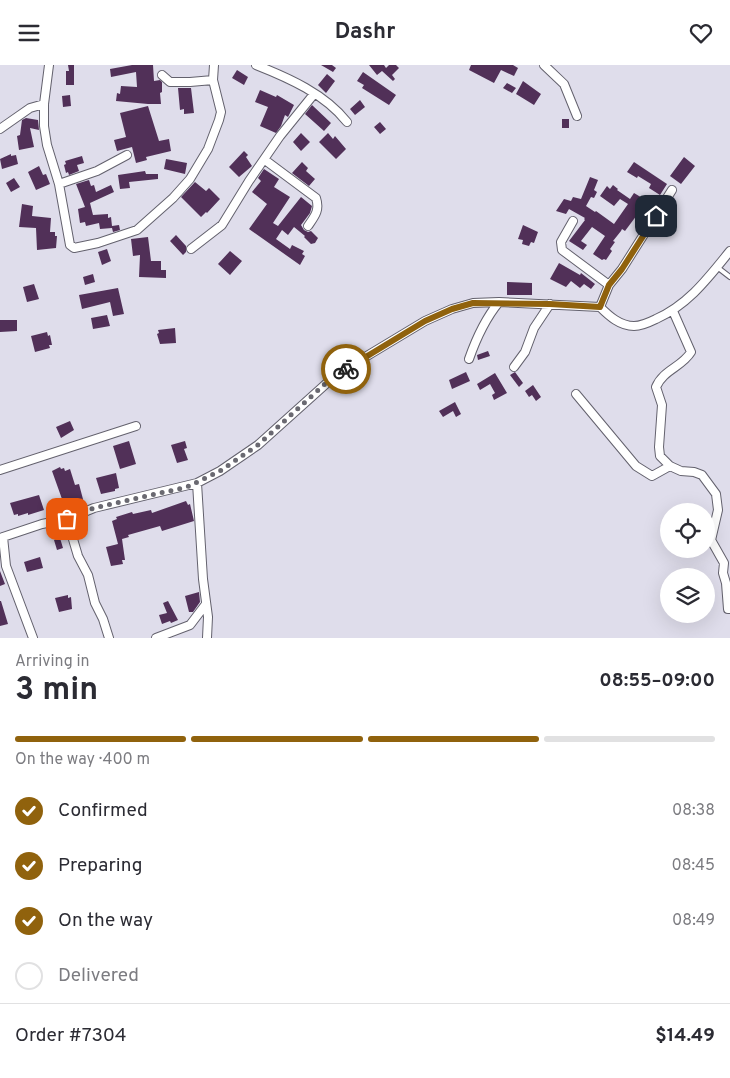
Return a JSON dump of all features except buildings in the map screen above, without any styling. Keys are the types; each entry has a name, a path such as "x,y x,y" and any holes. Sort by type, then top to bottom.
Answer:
{"street":[{"path":"49,65 44,104 44,127 47,145 59,184 70,245 74,249 136,230 173,198 190,179 208,149 221,112 213,80 214,65"},
{"path":"256,65 290,79 314,94 333,107 347,122"},
{"path":"544,65 564,84 576,116"},
{"path":"162,75 170,82 213,80"},
{"path":"191,249 222,225 280,136 314,94"},
{"path":"0,129 30,108 44,104"},
{"path":"59,184 97,171 127,155"},
{"path":"265,160 316,198 318,205 317,213 308,227"},
{"path":"600,307 609,285 622,269 672,190"},
{"path":"573,221 561,242 562,250 609,285"},
{"path":"33,638 6,566 2,537 42,524 67,519 94,508 197,483 220,471 258,445 337,373 425,321 452,309 473,303 499,302 600,307 612,318 624,324 634,326 650,322 673,311 705,281 730,251"},
{"path":"469,359 475,342 489,315 499,302"},
{"path":"514,367 525,352 534,328 550,304"},
{"path":"673,311 692,352 686,361 658,380 656,387 662,405 660,456 670,466 681,471 702,475 716,494 718,510 711,540 724,563 723,573 726,583 728,609 730,609"},
{"path":"576,394 636,466 652,476 670,466"},
{"path":"0,470 136,426"},
{"path":"197,483 203,579 208,617 207,638"},
{"path":"67,519 78,555 88,575 95,603 109,638"},
{"path":"156,638 190,625 206,603"}],"lane":[{"path":"717,267 730,277"}],"way so far":[{"path":"67,519 94,508 187,487 220,471 258,445 337,373 346,369"}],"route":[{"path":"346,369 425,321 452,309 473,303 499,302 600,307 609,285 622,269 656,216"}]}
